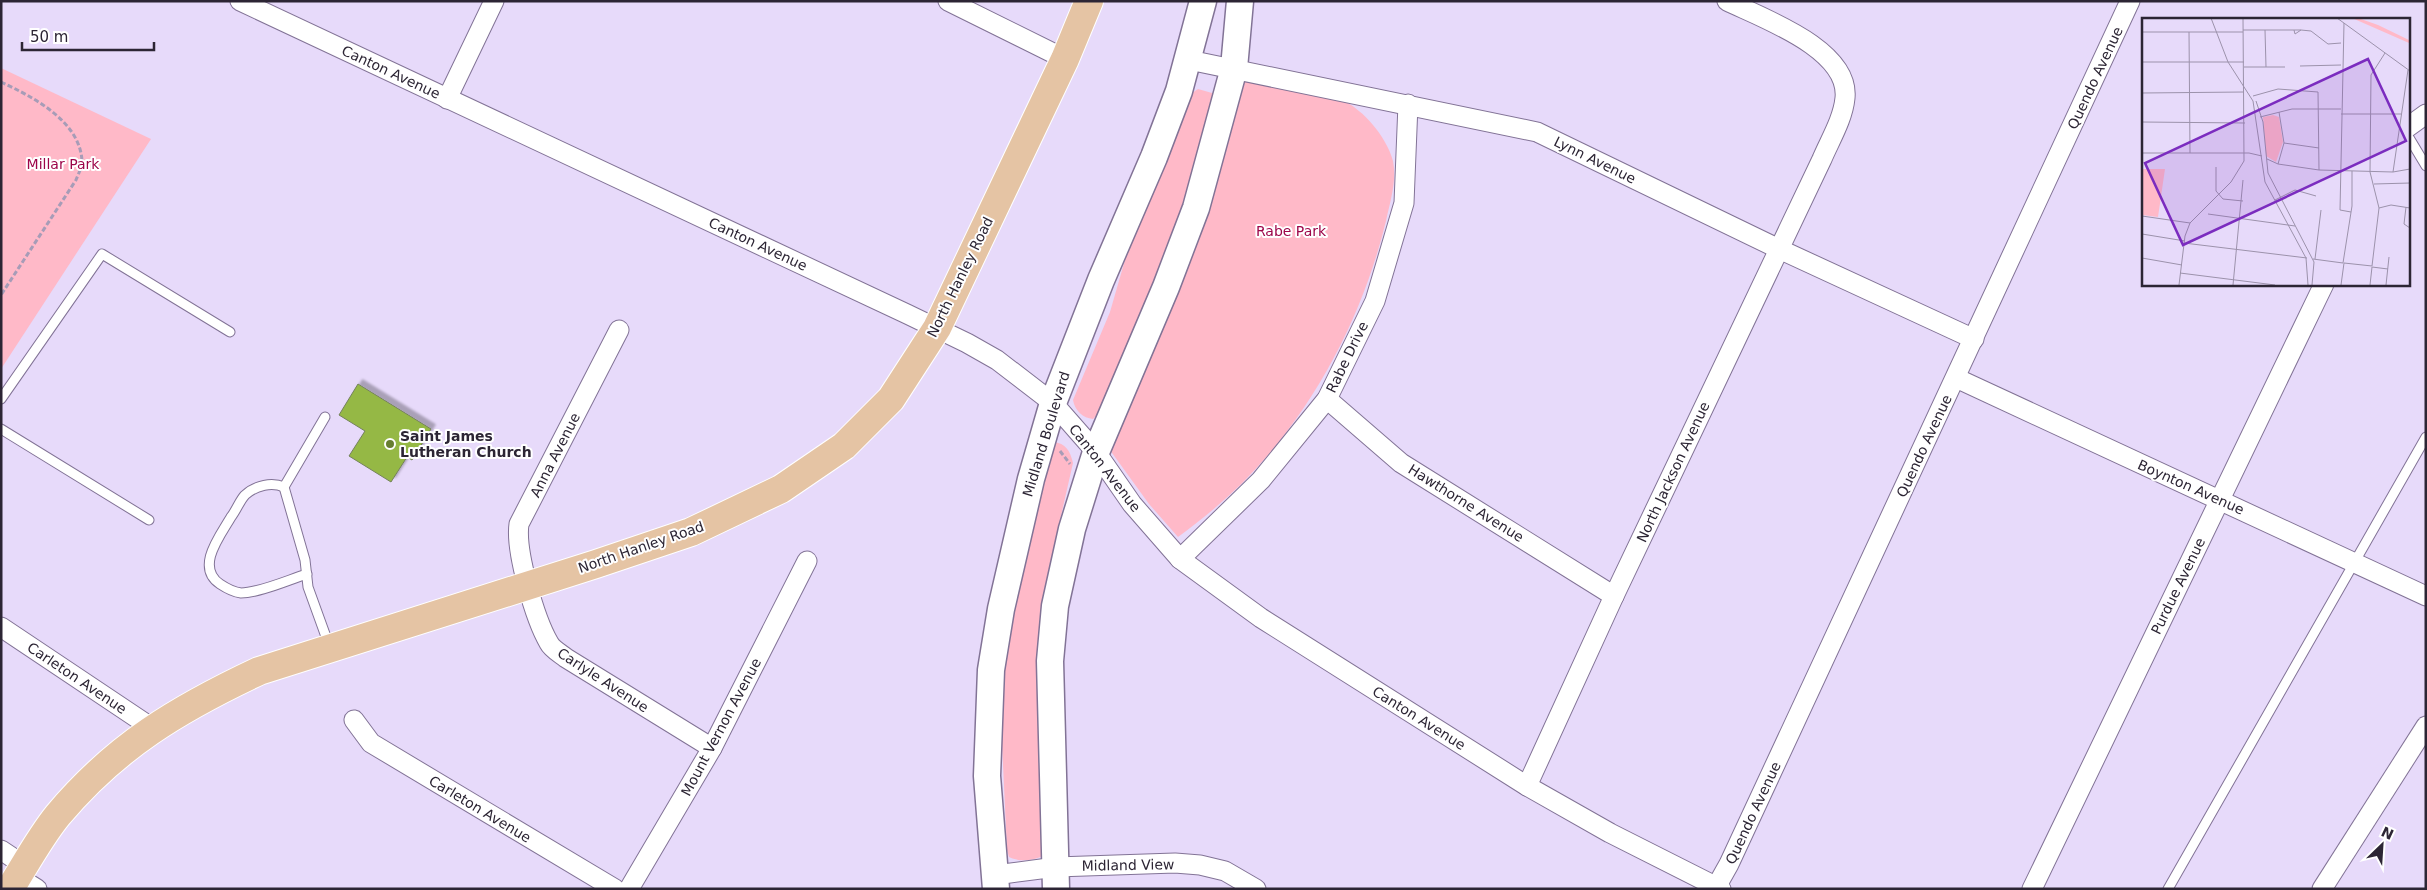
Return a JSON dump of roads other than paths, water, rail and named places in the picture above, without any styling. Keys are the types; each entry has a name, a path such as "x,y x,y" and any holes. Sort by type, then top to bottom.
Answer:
{"main road":[{"name":"North Hanley Road","path":"22,880 56,817 99,769 152,728 210,693 259,670 692,532 781,489 844,446 891,399 937,328 1065,58 1089,1"},
{"name":"Midland Boulevard","path":"995,882 987,776 991,670 1001,608 1031,479 1053,403 1101,280 1154,157 1189,60 1203,1"},
{"path":"1056,878 1050,661 1055,606 1072,529 1096,452 1166,287 1196,208 1234,68 1240,1"}],"street":[{"name":"Canton Avenue","path":"240,1 937,328 997,360 1053,403 1096,452 1132,504 1180,559 1261,618 1527,786 1718,888"},
{"path":"447,99 494,1"},
{"path":"948,1 1065,58"},
{"name":"North Jackson Avenue","path":"1527,786 1614,596 1822,159 1841,113 1845,97 1843,84 1833,64 1823,53 1797,35 1727,1"},
{"name":"Quendo Avenue","path":"1718,888 2130,1"},
{"name":"Lynn Avenue","path":"1189,60 1537,132 1779,249 1974,339"},
{"name":"Rabe Drive","path":"1180,559 1260,480 1327,400 1375,301 1404,203 1408,104"},
{"path":"2410,126 2426,114"},
{"name":"Purdue Avenue","path":"2032,889 2324,285"},
{"name":"Anna Avenue","path":"528,584 518,543 519,524 619,330"},
{"name":"Boynton Avenue","path":"1956,378 2426,596"},
{"name":"Hawthorne Avenue","path":"1327,400 1401,462 1614,596"},
{"name":"Mount Vernon Avenue","path":"628,889 712,748 807,561"},
{"name":"Carlyle Avenue","path":"528,584 550,644 566,658 712,748"},
{"name":"Carleton Avenue","path":"1,628 152,728"},
{"name":"Carleton Avenue","path":"354,720 371,744 615,889"},
{"path":"2322,889 2426,726"},
{"path":"1,850 22,880"},
{"name":"Midland View","path":"995,882 1056,878 1175,863 1200,865 1225,871 1256,889"}],"lane":[{"path":"2410,139 2426,166"},
{"path":"1,400 102,254 230,332"},
{"path":"325,418 284,486 305,560 308,587 330,648"},
{"path":"1,429 149,520"},
{"path":"2168,889 2426,437"},
{"path":"284,486 274,483 258,487 245,495 213,547 209,567 210,574 217,583 229,590 241,593 307,574"}],"place":[{"name":"Saint James Lutheran Church","path":"390,444"}],"park label":[{"name":"Millar Park","path":"63,164"},
{"name":"Rabe Park","path":"1291,231"}]}
